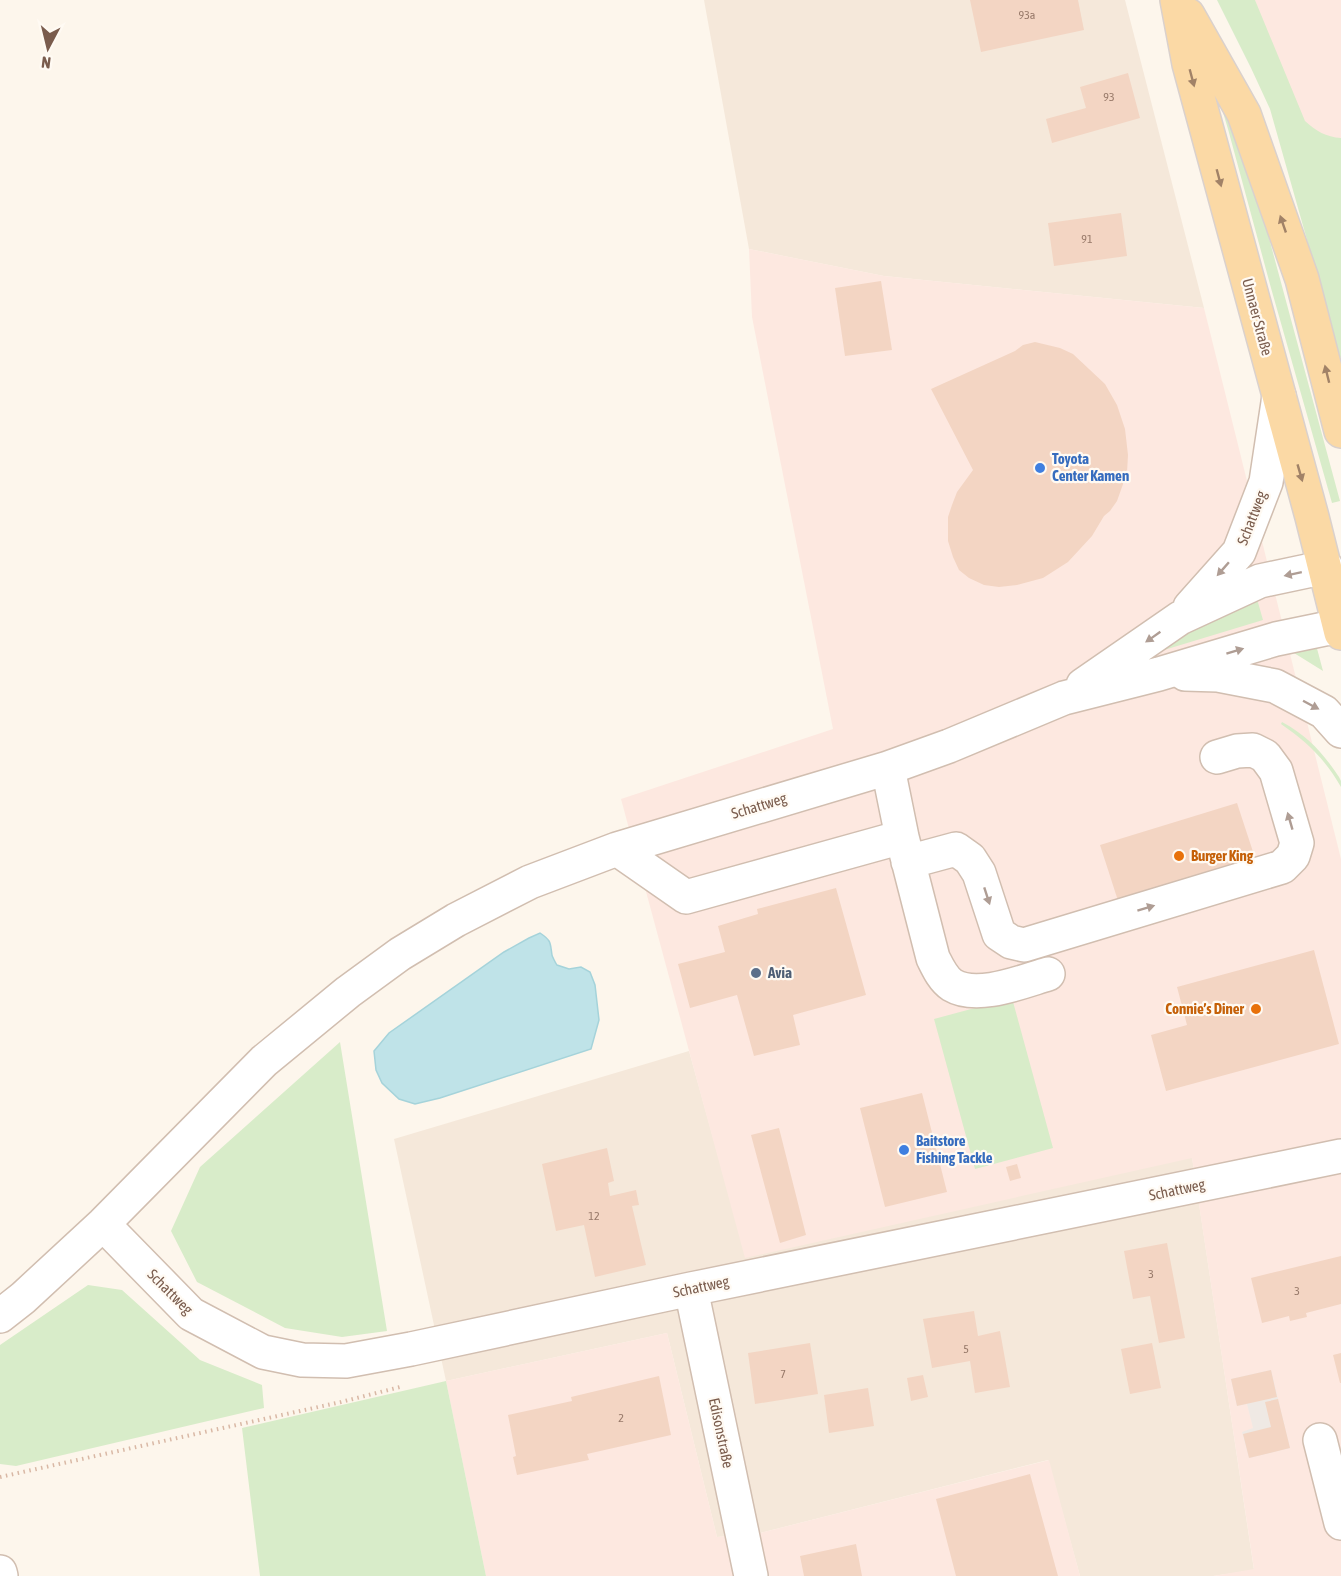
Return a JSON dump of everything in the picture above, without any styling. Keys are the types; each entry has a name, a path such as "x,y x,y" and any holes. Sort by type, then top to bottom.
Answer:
{"main road":[{"name":"Unnaer Straße","path":"1178,0 1189,64 1279,396 1333,565 1340,628"},
{"name":"Unnaer Straße","path":"1178,0 1244,114 1302,279 1341,431"}],"street":[{"name":"Schattweg","path":"1180,618 1239,552 1266,482 1279,396"},
{"name":"Schattweg","path":"1064,698 1180,618 1260,581 1333,565"},
{"name":"Schattweg","path":"0,1316 23,1298 103,1224 264,1061 348,992 400,954 456,920 530,882 617,849 888,768 949,746 1064,698 1159,674 1276,639 1340,628"},
{"name":"Schattweg","path":"1159,674 1218,675 1275,686 1324,712 1341,731"},
{"path":"617,849 686,897 905,850 956,849 970,859 980,873 999,934 1011,942 1024,945 1282,867 1293,856 1297,843 1276,771 1265,756 1252,750 1237,751 1217,757"},
{"path":"888,768 905,850 933,958 940,972 951,984 966,991 983,992 1048,974"},
{"name":"Schattweg","path":"103,1224 191,1314 263,1352 302,1360 346,1361 1341,1156"},
{"name":"Edisonstraße","path":"691,1289 751,1576"},
{"path":"1320,1440 1341,1523"}],"path":[{"path":"0,1477 400,1387 414,1369 411,1349"}],"shaded area":[{"path":"704,0 1125,0 1204,308 884,276 749,249"},
{"path":"1255,0 1341,0 1341,283"},
{"path":"749,249 884,276 1204,308 1341,859 1341,1576 1213,1576 1254,1569 1192,1158 745,1258 621,799 833,729 752,317"},
{"path":"689,1051 746,1257 1192,1157 1254,1570 1213,1576 1080,1576 1048,1460 760,1533 717,1537 667,1333 446,1381 394,1139"},
{"path":"667,1333 717,1537 760,1533 1049,1460 1080,1576 486,1576 446,1381"},
{"path":"1271,1370 1290,1448 1249,1458 1242,1432 1253,1428 1247,1404 1237,1406 1231,1379"}],"green space":[{"path":"1217,0 1255,0 1305,121 1322,133 1341,138 1341,360 1270,109"},
{"path":"1214,91 1242,138 1340,501 1332,503 1228,129"},
{"path":"1257,599 1263,620 1141,657 1225,608"},
{"path":"1315,641 1323,671 1286,648"},
{"path":"1282,722 1300,733 1321,753 1339,777 1341,787 1322,760 1307,744 1281,724"},
{"path":"1012,998 1053,1148 975,1169 934,1019"},
{"path":"340,1042 387,1331 342,1337 285,1328 197,1282 171,1231 200,1167"},
{"path":"88,1285 122,1290 200,1360 262,1385 264,1408 16,1466 0,1464 0,1345"},
{"path":"446,1381 486,1576 260,1576 242,1428"}],"water":[{"path":"540,933 550,942 552,956 557,965 569,969 581,967 590,972 595,985 599,1020 591,1049 415,1104 399,1099 382,1083 376,1070 374,1051 389,1033 504,952"}],"building":[{"path":"970,0 1078,0 1084,30 981,52"},
{"path":"1128,73 1140,118 1052,143 1046,119 1086,108 1080,87"},
{"path":"1121,213 1127,256 1054,266 1048,223"},
{"path":"881,281 892,350 845,356 835,288"},
{"name":"Toyota Center Kamen","path":"1035,342 1060,348 1073,354 1105,384 1117,405 1125,429 1128,455 1127,473 1117,501 1104,516 1092,536 1068,562 1043,578 1017,585 999,587 984,585 959,570 948,541 948,517 952,505 957,492 973,470 931,389 1015,351 1023,345"},
{"name":"Burger King","path":"1237,803 1258,867 1121,910 1100,845"},
{"path":"836,888 866,995 793,1015 800,1045 754,1056 737,995 690,1008 678,964 725,952 718,926 758,914 757,909"},
{"name":"Connie’s Diner","path":"1314,950 1339,1044 1166,1091 1151,1035 1187,1025 1177,987"},
{"name":"Baitstore Fishing Tackle","path":"922,1093 947,1192 885,1207 860,1108"},
{"path":"779,1128 806,1235 780,1243 751,1135"},
{"path":"607,1148 614,1181 608,1183 610,1196 636,1190 639,1205 632,1206 646,1265 595,1277 584,1225 556,1231 542,1164"},
{"path":"1017,1164 1021,1178 1010,1181 1006,1167"},
{"path":"1167,1243 1185,1338 1159,1343 1150,1296 1133,1299 1124,1251"},
{"path":"1341,1256 1341,1304 1306,1313 1307,1317 1290,1321 1289,1316 1262,1323 1251,1278"},
{"path":"974,1311 978,1336 1000,1331 1010,1387 975,1393 970,1361 932,1368 923,1319"},
{"path":"810,1343 818,1394 755,1404 748,1353"},
{"path":"1152,1343 1161,1388 1130,1394 1121,1349"},
{"path":"1341,1353 1341,1383 1340,1383 1333,1355"},
{"path":"1271,1370 1277,1397 1237,1406 1231,1379"},
{"path":"923,1375 928,1397 911,1401 907,1378"},
{"path":"659,1376 671,1435 587,1454 589,1460 517,1475 513,1457 516,1456 508,1415 572,1401 571,1397"},
{"path":"868,1388 874,1426 829,1433 824,1395"},
{"path":"1278,1399 1290,1448 1249,1458 1243,1434 1271,1427 1265,1402"},
{"path":"1030,1474 1058,1576 956,1576 936,1499"},
{"path":"856,1544 862,1576 804,1576 800,1556"}],"place":[{"name":"Toyota Center Kamen","path":"1040,468"},
{"name":"Burger King","path":"1179,856"},
{"name":"Avia","path":"756,973"},
{"name":"Connie’s Diner","path":"1256,1009"},
{"name":"Baitstore Fishing Tackle","path":"904,1150"}]}
